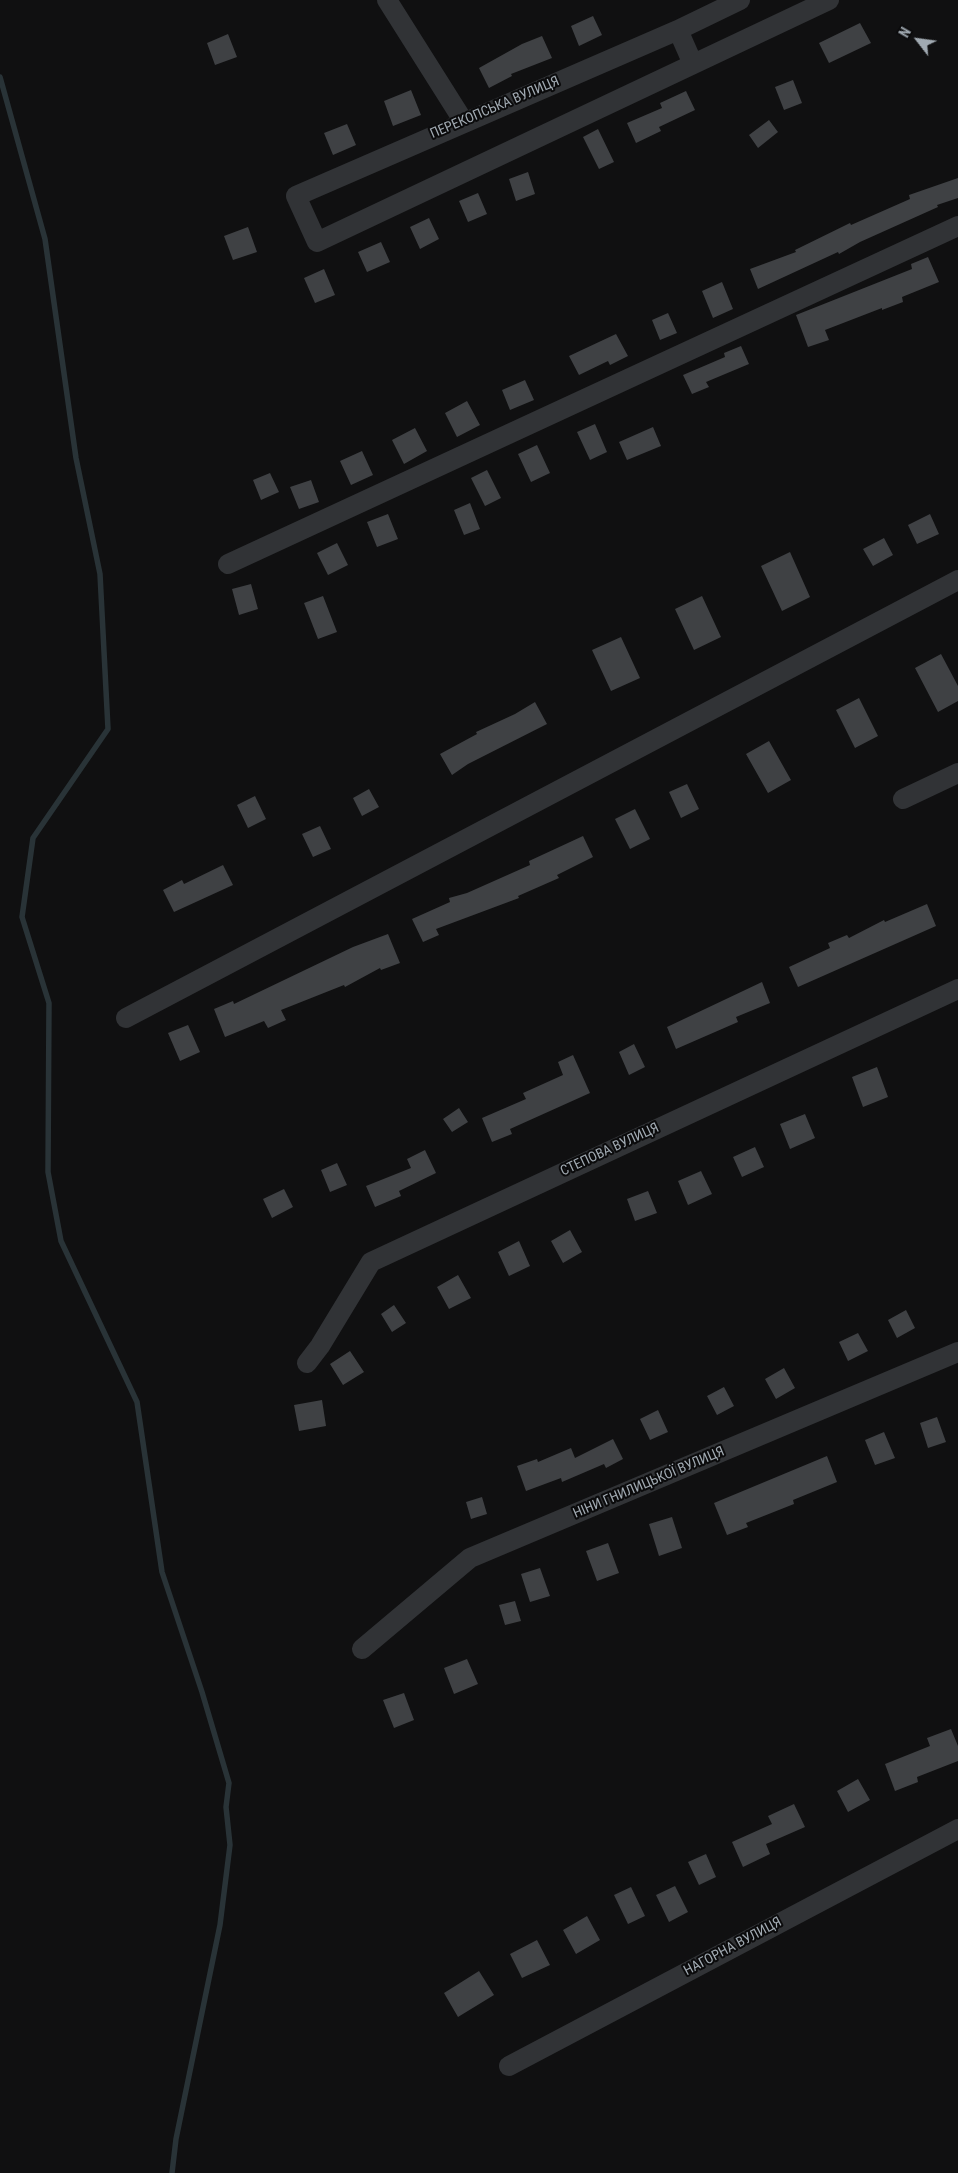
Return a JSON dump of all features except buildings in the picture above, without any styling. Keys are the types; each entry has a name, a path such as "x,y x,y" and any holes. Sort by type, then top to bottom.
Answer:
{"street":[{"path":"387,0 464,122"},
{"name":"ПЕРЕКОПСЬКА ВУЛИЦЯ","path":"693,64 317,242 296,196 678,30 740,0"},
{"path":"678,30 693,64 829,0"},
{"path":"228,564 958,226"},
{"path":"126,1018 958,580"},
{"path":"904,799 958,774"},
{"name":"СТЕПОВА ВУЛИЦЯ","path":"307,1362 320,1346 371,1262 958,989"},
{"name":"НІНИ ГНИЛИЦЬКОЇ ВУЛИЦЯ","path":"362,1649 470,1558 958,1352"},
{"name":"НАГОРНА ВУЛИЦЯ","path":"509,2066 958,1829"}],"waterway":[{"path":"0,77 45,239 76,458 100,574 108,729 33,838 22,917 49,1003 48,1172 61,1241 137,1402 162,1572 202,1692 229,1783 226,1807 230,1845 220,1925 176,2139 172,2173"}]}
